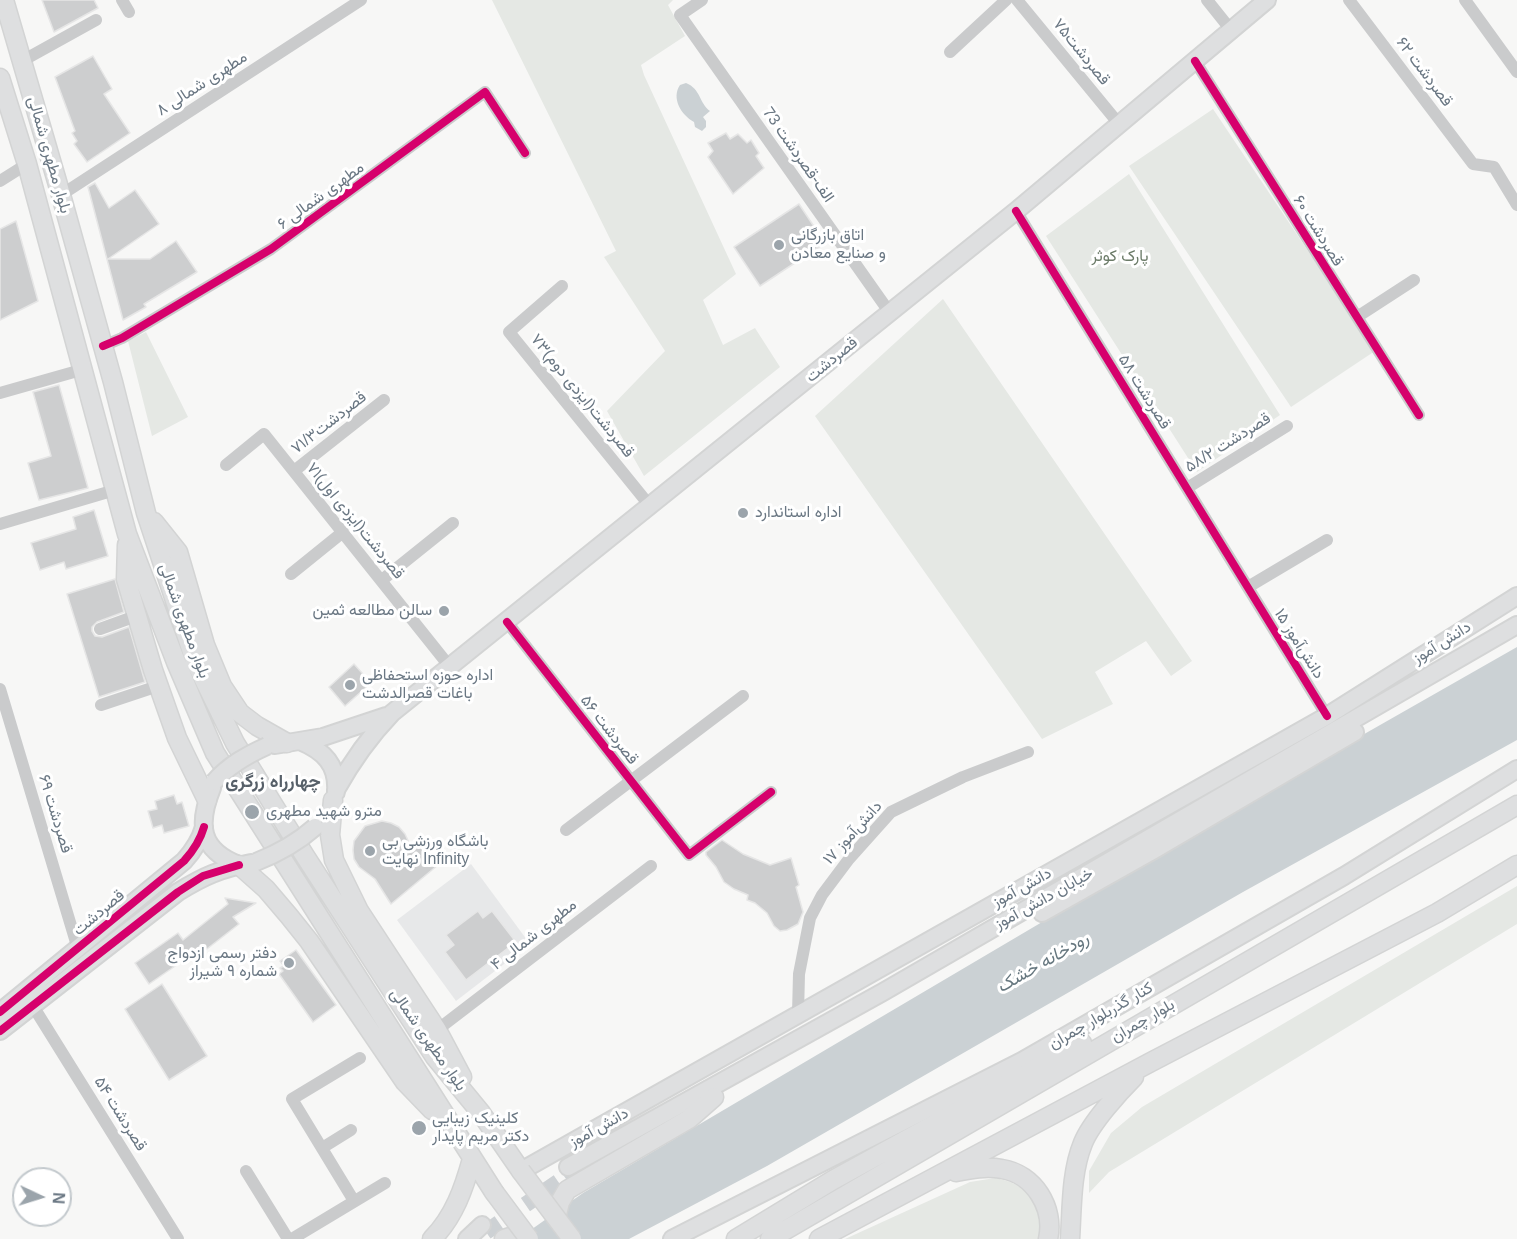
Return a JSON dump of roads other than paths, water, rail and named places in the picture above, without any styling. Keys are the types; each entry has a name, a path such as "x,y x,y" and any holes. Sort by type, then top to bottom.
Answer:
{"main road":[{"name":"بلوار مطهرى شمالى","path":"4,0 103,346 146,513 195,661 236,743 305,856 435,1057 481,1113 572,1239"},
{"name":"قصردشت","path":"392,713 1016,211 1267,0"},
{"name":"بلوار مطهرى شمالى","path":"0,78 27,164 126,534 176,662 215,753 455,1134 529,1239"},
{"path":"146,513 178,552 205,645 222,686 240,713 257,726 294,742 313,747 327,759 336,774 330,835 334,860 359,911 437,1030 481,1113"},
{"path":"126,534 126,579 136,616 177,738 207,800"},
{"name":"دانش آموز","path":"521,1171 1327,716 1517,596"},
{"name":"خیابان دانش آموز","path":"575,1173 1517,625"},
{"name":"خیابان دانش آموز","path":"714,1097 1154,850 1517,636"},
{"path":"392,713 370,736 350,764 329,809 301,840 277,854 247,864 223,859 212,850 204,827 203,816 214,782 224,772 248,755 267,746 356,727 392,713"},
{"name":"کنار گذربلوار چمران","path":"672,1239 1022,1061 1344,876 1517,769"},
{"name":"بلوار چمران","path":"770,1239 1517,805"},
{"name":"قصردشت","path":"0,1012 184,861 194,851 204,827"},
{"name":"قصردشت","path":"0,1031 178,892 203,876 247,864"},
{"path":"247,864 309,941 405,1082 455,1134"},
{"path":"819,1239 1437,913 1517,865"},
{"path":"736,1239 833,1180 1084,1042 1130,1029"},
{"path":"1070,1239 1074,1180 1083,1142 1109,1104 1151,1062"},
{"path":"556,1218 560,1202 575,1173 689,1119 714,1097"},
{"path":"432,1239 442,1229 452,1212 464,1187 472,1159"},
{"path":"942,1174 984,1167 1004,1169 1018,1175 1035,1186 1047,1208 1050,1230 1047,1239"},
{"path":"467,1239 482,1232"},
{"path":"504,1239 510,1237 518,1239"}],"street":[{"path":"122,0 129,12"},
{"name":"۸ مطهری شمالی","path":"61,195 361,0"},
{"name":"73 الف-قصردشت","path":"702,0 680,15 890,313"},
{"path":"950,52 1006,0"},
{"name":"قصردشت۷۵","path":"1017,0 1119,124"},
{"path":"1208,0 1231,30"},
{"name":"قصردشت ۶۲","path":"1350,0 1473,164 1494,167 1517,205"},
{"path":"1465,0 1517,72"},
{"path":"22,61 96,20"},
{"name":"۶۰ قصردشت","path":"1195,61 1419,415"},
{"name":"۶ مطهری شمالی","path":"103,346 122,338 271,249 485,92 525,153"},
{"path":"0,181 27,164"},
{"name":"قصردشت ۵۸","path":"1016,211 1248,587"},
{"path":"1357,317 1413,280"},
{"name":"۷۳قصردشت(ایزدی دوم)","path":"562,286 509,332 650,506"},
{"path":"0,393 81,370"},
{"name":"قصردشت۷۱/۳","path":"294,471 384,400"},
{"name":"۵۸/۲ قصردشت","path":"1187,488 1287,426"},
{"name":"۷۱قصردشت(ایزدی اول)","path":"226,465 264,434 450,667"},
{"path":"0,524 115,490"},
{"path":"382,580 453,523"},
{"path":"291,574 343,532"},
{"path":"1248,587 1327,540"},
{"name":"دانش‌آموز ۱۵","path":"1248,587 1327,716"},
{"path":"100,629 136,616"},
{"name":"۵۶ قصردشت","path":"507,622 689,855 771,792"},
{"path":"101,705 158,686"},
{"name":"۶۹ قصردشت","path":"0,689 78,949"},
{"path":"566,830 743,696"},
{"name":"دانش‌آموز ۱۷","path":"798,1014 799,974 810,918 822,895 856,851 891,812 963,777 1028,752"},
{"name":"۴ مطهری شمالی","path":"437,1030 651,866"},
{"name":"۵۴ قصردشت","path":"33,1006 178,1239"},
{"path":"354,1202 292,1099 360,1058"},
{"path":"322,1148 351,1130"},
{"path":"246,1171 290,1239 306,1235 385,1183"}],"water":[{"path":"686,83 695,89 710,111 703,117 706,127 702,131 695,127 694,122 681,111 677,101 677,90 680,85"},
{"name":"رودخانه خشک","path":"1517,647 1517,740 1243,892 767,1166 629,1239 518,1239 583,1193 1259,794"}],"tunnel":[{"path":"486,1232 571,1173"}],"place":[{"name":"اتاق بازرگانی و صنایع معادن","path":"779,245"},
{"name":"اداره استاندارد","path":"743,513"},
{"name":"سالن مطالعه ثمین","path":"444,611"},
{"name":"اداره حوزه استحفاظی باغات قصرالدشت","path":"350,685"},
{"name":"مترو شهید مطهری","path":"252,812"},
{"name":"باشگاه ورزشی بی نهایت Infinity","path":"370,851"},
{"name":"دفتر رسمی ازدواج شماره ۹ شیراز","path":"289,963"},
{"name":"کلینیک زیبایی دکتر مریم پایدار","path":"419,1128"}],"district":[{"name":"چهارراه زرگری","path":"273,782"}],"park label":[{"name":"پارک کوثر","path":"1120,257"}]}
